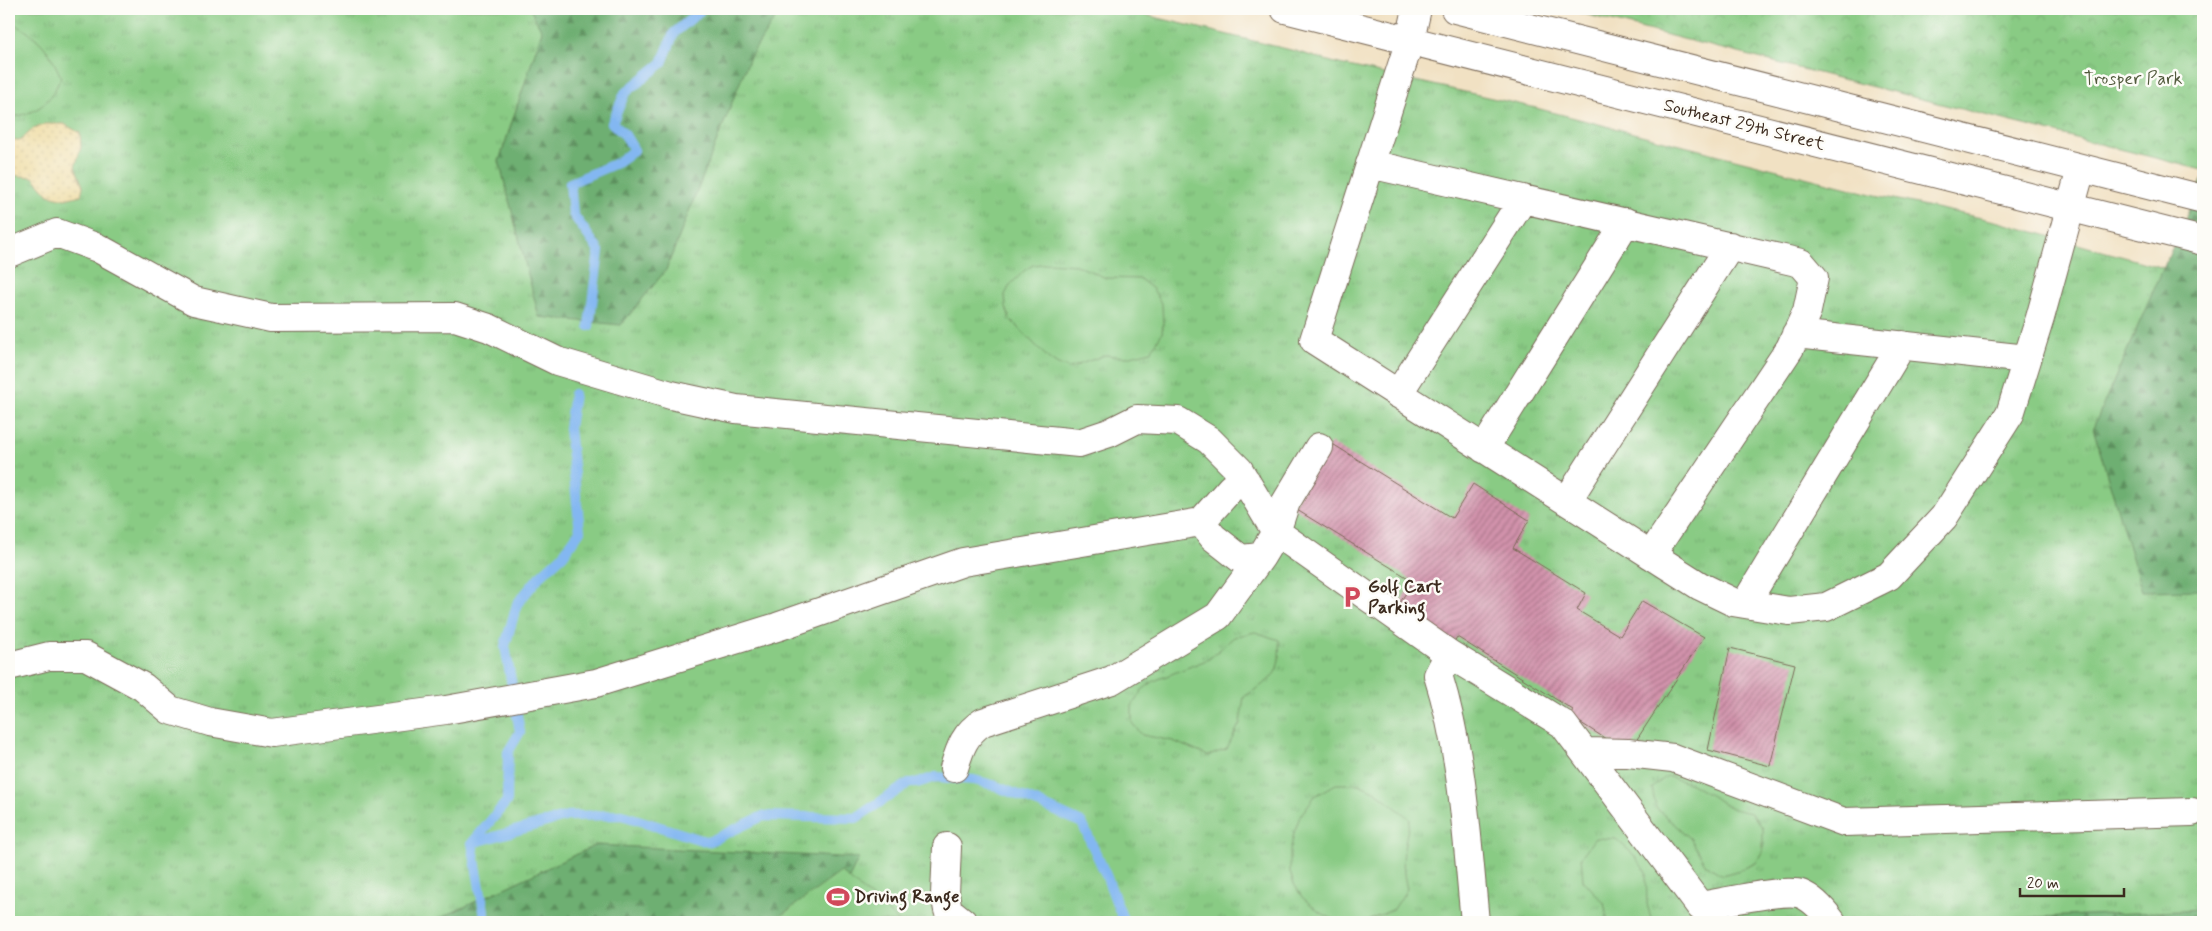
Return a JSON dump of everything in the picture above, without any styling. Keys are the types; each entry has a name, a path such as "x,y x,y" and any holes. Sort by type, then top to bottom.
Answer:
{"main road":[{"name":"Southeast 29th Street","path":"1285,9 2203,241"},
{"path":"1417,9 1410,40 1314,340 1700,586 1733,602 1789,611 1826,607 1889,576 1944,517 2010,414 2081,169"},
{"path":"1456,9 2203,199"},
{"path":"1370,164 1801,263 1814,278 1807,311 1790,348 1651,555"},
{"path":"1398,394 1523,199"},
{"path":"1484,449 1626,222"},
{"path":"9,253 57,233 98,248 194,301 271,318 455,317 489,328 557,361 672,395 736,410 1080,443 1109,433 1137,419 1178,421 1209,440 1239,470 1276,532 1450,654 1563,724 1587,752 1700,906 1779,893 1800,893 1821,907 1832,922"},
{"path":"1567,501 1730,246"},
{"path":"1796,334 2027,359"},
{"path":"1745,604 1902,345"},
{"path":"954,768 961,746 971,729 983,722 1112,680 1218,616 1238,588 1251,558 1276,532 1286,502 1319,447"},
{"path":"9,666 48,656 86,656 143,688 170,710 210,722 272,733 446,710 596,683 777,627 963,562 1201,522 1231,488 1246,481"},
{"path":"1201,522 1213,537 1251,558"},
{"path":"1450,654 1438,674 1449,714 1460,769 1475,922"},
{"path":"1587,752 1628,753 1673,758 1844,822 2192,812"},
{"path":"947,847 945,894 948,910 964,922"}],"green space":[{"path":"9,9 1121,9 1295,51 1335,63 1532,107 1871,194 1995,221 2203,279 2203,922 9,922"},
{"path":"530,9 781,9 750,57 666,270 621,325 539,317 499,161 542,31"},
{"name":"Trosper Park","path":"1564,9 2203,9 2203,170"},
{"path":"9,21 28,32 41,43 51,57 61,77 52,94 42,106 28,113 9,117"},
{"path":"2203,178 2203,590 2142,591 2093,428"},
{"path":"1049,263 1076,265 1106,278 1140,279 1153,289 1162,305 1163,323 1162,333 1151,351 1127,357 1105,355 1070,368 1058,365 1049,359 1010,319 1005,295 1010,285 1025,270 1033,265"},
{"path":"1255,632 1279,640 1278,662 1273,675 1244,697 1240,723 1227,749 1208,756 1173,741 1142,735 1132,723 1132,706 1142,690 1154,681 1209,659 1234,637"},
{"path":"1667,776 1691,784 1733,809 1751,813 1763,828 1763,850 1756,863 1722,875 1705,864 1691,839 1656,808 1652,788"},
{"path":"1336,784 1359,784 1376,792 1410,819 1404,854 1407,889 1394,909 1365,922 1336,921 1318,911 1302,897 1294,884 1290,872 1290,852 1300,816 1315,796"},
{"path":"1595,838 1616,839 1633,854 1646,872 1647,904 1652,922 1608,922 1604,903 1583,880 1581,857"},
{"path":"596,845 859,858 827,922 432,922"},
{"name":"Driving Range","path":"841,872 900,922 772,922"},
{"path":"2203,910 2203,922 1926,922"}],"sand":[{"path":"45,124 64,124 80,133 81,147 75,167 83,186 81,195 65,199 49,195 33,177 9,175 9,140 21,140 33,129"}],"building":[{"path":"1331,443 1452,518 1473,484 1529,520 1513,548 1586,593 1577,610 1620,636 1642,601 1704,637 1628,753 1570,716 1573,710 1457,637 1454,642 1398,606 1413,581 1292,507"},
{"path":"1730,648 1795,664 1770,766 1708,750"}],"waterway":[{"path":"589,326 599,251 573,214 570,183 619,162 634,150 625,135 612,123 625,93 662,63 674,33 699,12 698,9"},
{"path":"473,842 507,801 508,752 520,732 505,646 517,604 539,577 563,555 580,531 569,428 574,394"},
{"path":"472,843 568,816 622,815 708,842 763,816 856,818 909,783 917,783 936,777 974,780 993,785 1082,823 1106,875 1124,922"},
{"path":"472,843 486,922"}],"place":[{"name":"Golf Cart Parking","path":"1352,597"},
{"name":"Driving Range","path":"838,897"}]}
